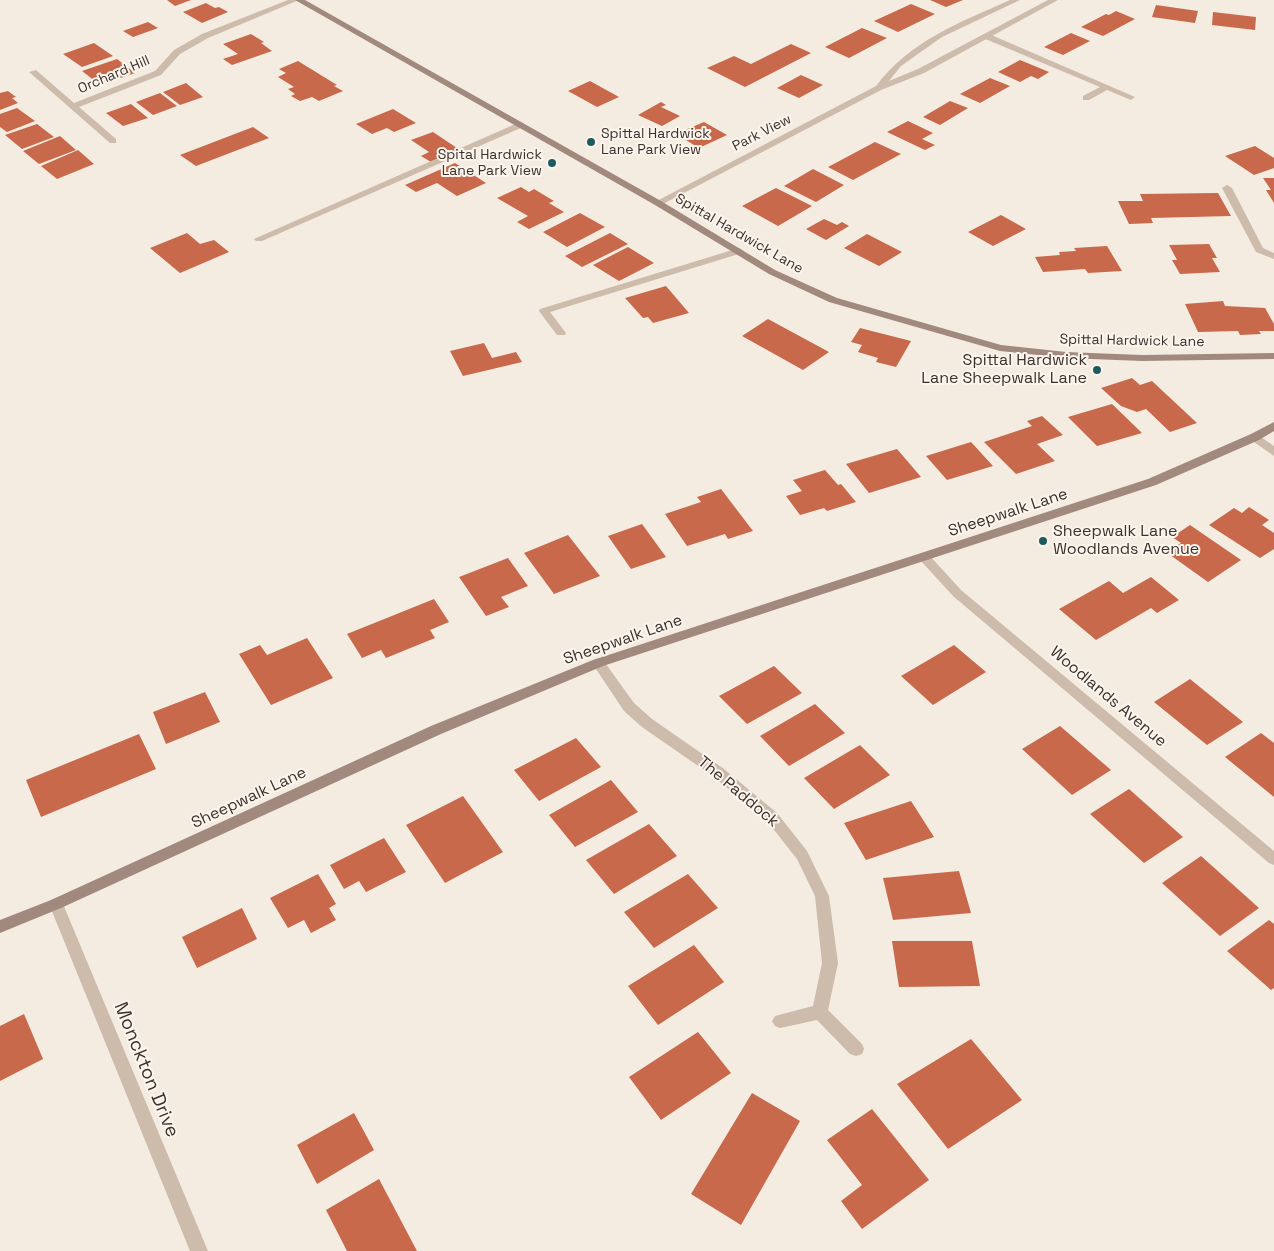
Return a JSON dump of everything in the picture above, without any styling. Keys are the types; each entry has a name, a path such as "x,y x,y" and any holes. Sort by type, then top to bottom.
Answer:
{"street":[{"name":"Orchard Hill","path":"74,106 158,73 177,52 205,36 295,0"},
{"name":"Spittal Hardwick Lane","path":"299,0 658,203 772,272 833,300 1000,348 1066,355 1142,358 1273,356"},
{"name":"Park View","path":"878,88 898,64 939,35 1016,0"},
{"name":"Park View","path":"658,203 878,88 921,71 1054,0"},
{"path":"986,36 1131,97"},
{"path":"33,72 113,141"},
{"path":"1086,98 1107,87"},
{"path":"259,239 520,124"},
{"path":"1227,188 1259,250 1274,256"},
{"path":"561,333 544,311 739,251"},
{"name":"Sheepwalk Lane","path":"0,927 56,904 436,730 598,663 925,558 1152,482 1255,437 1274,426"},
{"path":"1255,437 1274,452"},
{"name":"Woodlands Avenue","path":"925,558 957,593 1274,859"},
{"name":"The Paddock","path":"598,663 629,707 647,724 719,773 772,817 802,855 822,896 827,934 830,963 820,1012"},
{"name":"Monckton Drive","path":"56,904 199,1251"},
{"path":"780,1021 820,1012 856,1049"}],"building":[{"path":"167,0 191,0 175,6"},
{"path":"930,0 963,0 946,7"},
{"path":"206,3 228,12 202,23 183,12"},
{"path":"911,4 935,14 898,32 874,21"},
{"path":"1156,5 1198,11 1195,23 1152,17"},
{"path":"1116,11 1135,19 1103,36 1081,27 1106,14 1109,15"},
{"path":"1213,12 1256,17 1255,30 1212,25"},
{"path":"148,22 158,28 133,37 123,31"},
{"path":"862,28 887,38 849,58 825,47"},
{"path":"1071,33 1090,41 1063,55 1044,47"},
{"path":"251,34 264,42 261,43 272,51 232,65 223,59 238,54 223,44"},
{"path":"94,43 113,56 82,67 63,54"},
{"path":"791,44 811,53 745,87 707,68 734,56 751,64"},
{"path":"117,59 135,73 100,85 82,71"},
{"path":"1020,60 1049,72 1038,79 1031,76 1020,82 998,72"},
{"path":"298,61 337,85 334,86 343,91 319,101 312,97 300,101 291,96 295,94 288,89 294,87 278,77 286,73 279,69"},
{"path":"801,75 823,85 799,98 777,88"},
{"path":"990,78 1010,86 980,103 960,94"},
{"path":"590,81 619,97 597,107 568,91"},
{"path":"186,83 203,97 180,105 163,92"},
{"path":"8,91 16,97 12,98 18,103 0,110 0,93"},
{"path":"160,93 177,106 153,115 136,102"},
{"path":"950,101 968,108 940,125 923,117"},
{"path":"661,102 666,105 661,107 680,116 662,126 638,115"},
{"path":"131,104 148,118 123,126 106,113"},
{"path":"17,108 35,121 7,132 0,127 0,114"},
{"path":"393,109 416,123 394,132 387,128 372,134 356,124"},
{"path":"908,121 933,133 922,139 935,145 925,150 887,132"},
{"path":"704,122 727,135 699,148 676,134"},
{"path":"37,124 54,137 22,149 5,135"},
{"path":"253,127 269,138 196,166 180,155"},
{"path":"433,132 460,150 431,162 421,156 429,152 411,140"},
{"path":"60,136 76,150 39,164 23,151"},
{"path":"875,142 901,154 853,180 828,167"},
{"path":"1255,146 1274,158 1274,168 1254,175 1225,156"},
{"path":"78,150 94,164 57,179 41,166"},
{"path":"455,163 486,183 457,196 437,183 416,192 405,185"},
{"path":"813,169 844,185 816,202 784,186"},
{"path":"1263,178 1274,178 1274,203 1266,190 1271,190"},
{"path":"521,187 529,192 534,189 554,201 549,203 564,212 529,229 517,222 528,216 497,198"},
{"path":"776,188 812,206 778,226 742,206"},
{"path":"1218,193 1231,216 1151,218 1153,223 1129,224 1118,201 1143,201 1140,194"},
{"path":"580,213 605,227 567,247 543,232"},
{"path":"1001,215 1026,229 993,246 968,232"},
{"path":"824,219 837,225 842,222 849,226 826,240 806,229"},
{"path":"187,233 200,244 214,240 229,252 180,273 150,248"},
{"path":"610,233 628,244 582,267 565,256"},
{"path":"867,234 902,252 879,266 844,248"},
{"path":"1209,244 1217,258 1212,258 1220,272 1180,274 1172,260 1177,260 1169,245"},
{"path":"1107,246 1122,271 1088,273 1085,269 1043,272 1035,257 1060,255 1059,252 1076,251 1074,248"},
{"path":"628,247 654,263 619,281 593,265"},
{"path":"666,286 689,313 653,323 648,317 643,318 625,298"},
{"path":"1223,301 1225,306 1265,308 1274,324 1274,331 1259,331 1261,334 1240,335 1238,331 1198,332 1185,304"},
{"path":"768,319 829,352 803,370 742,336"},
{"path":"860,328 911,341 896,367 876,362 878,358 858,352 862,345 851,342"},
{"path":"484,343 492,358 516,352 522,362 463,376 450,351"},
{"path":"1132,378 1140,385 1152,381 1197,423 1170,432 1146,409 1137,412 1121,406 1101,388"},
{"path":"1112,404 1142,433 1097,446 1068,417"},
{"path":"1042,416 1063,435 1037,444 1055,461 1016,474 984,442 1032,426 1027,421"},
{"path":"971,442 993,466 947,480 926,456"},
{"path":"897,449 921,477 869,493 846,464"},
{"path":"825,470 838,485 841,484 856,502 827,511 824,508 800,515 786,496 802,491 793,480"},
{"path":"721,489 753,531 728,539 725,534 687,546 665,514 701,502 697,497"},
{"path":"1249,507 1269,520 1262,525 1274,533 1274,549 1260,558 1209,525 1234,508 1242,513"},
{"path":"642,524 666,557 631,569 608,536"},
{"path":"1190,525 1241,560 1208,582 1166,552 1181,543 1172,537"},
{"path":"568,535 600,576 554,594 524,553"},
{"path":"508,558 528,586 501,597 509,607 486,616 459,577"},
{"path":"1151,577 1179,600 1157,613 1151,608 1096,640 1059,609 1109,581 1123,593"},
{"path":"434,599 449,622 430,630 435,638 386,658 381,650 362,658 347,634"},
{"path":"307,638 333,678 271,705 239,654 260,645 267,655"},
{"path":"954,645 986,672 933,705 901,676"},
{"path":"774,666 802,693 747,724 719,696"},
{"path":"1190,679 1243,722 1207,745 1154,702"},
{"path":"205,692 220,722 166,744 153,712"},
{"path":"815,704 845,733 789,766 760,736"},
{"path":"1060,726 1111,770 1072,795 1022,749"},
{"path":"1261,733 1274,743 1274,797 1225,757"},
{"path":"139,734 156,769 41,817 26,780"},
{"path":"576,738 601,767 539,801 514,770"},
{"path":"860,745 890,775 834,809 804,778"},
{"path":"611,780 638,812 575,847 549,815"},
{"path":"1129,789 1183,837 1144,863 1090,814"},
{"path":"463,796 503,852 445,883 406,825"},
{"path":"911,801 934,837 866,860 844,823"},
{"path":"649,824 677,856 614,894 586,860"},
{"path":"384,838 406,872 366,892 359,881 344,889 330,865"},
{"path":"1201,856 1259,908 1220,936 1162,883"},
{"path":"959,871 971,913 893,920 883,878"},
{"path":"318,874 336,904 329,908 336,920 311,933 304,920 288,928 270,898"},
{"path":"688,874 718,908 654,948 624,912"},
{"path":"242,908 257,939 197,968 182,937"},
{"path":"1269,920 1274,924 1274,988 1271,990 1227,951"},
{"path":"892,941 972,941 980,986 899,987"},
{"path":"694,945 724,982 658,1025 628,986"},
{"path":"24,1014 43,1059 0,1081 0,1026"},
{"path":"698,1032 731,1073 661,1120 629,1077"},
{"path":"971,1039 1022,1100 948,1149 897,1084"},
{"path":"752,1093 800,1121 741,1225 691,1194"},
{"path":"872,1109 929,1180 862,1229 841,1201 862,1185 827,1140"},
{"path":"354,1113 374,1150 317,1184 297,1145"},
{"path":"379,1179 417,1251 347,1251 326,1210"}],"place":[{"name":"Spittal Hardwick Lane Park View","path":"591,142"},
{"name":"Spital Hardwick Lane Park View","path":"552,163"},
{"name":"Spittal Hardwick Lane Sheepwalk Lane","path":"1097,370"},
{"name":"Sheepwalk Lane Woodlands Avenue","path":"1043,541"}]}
